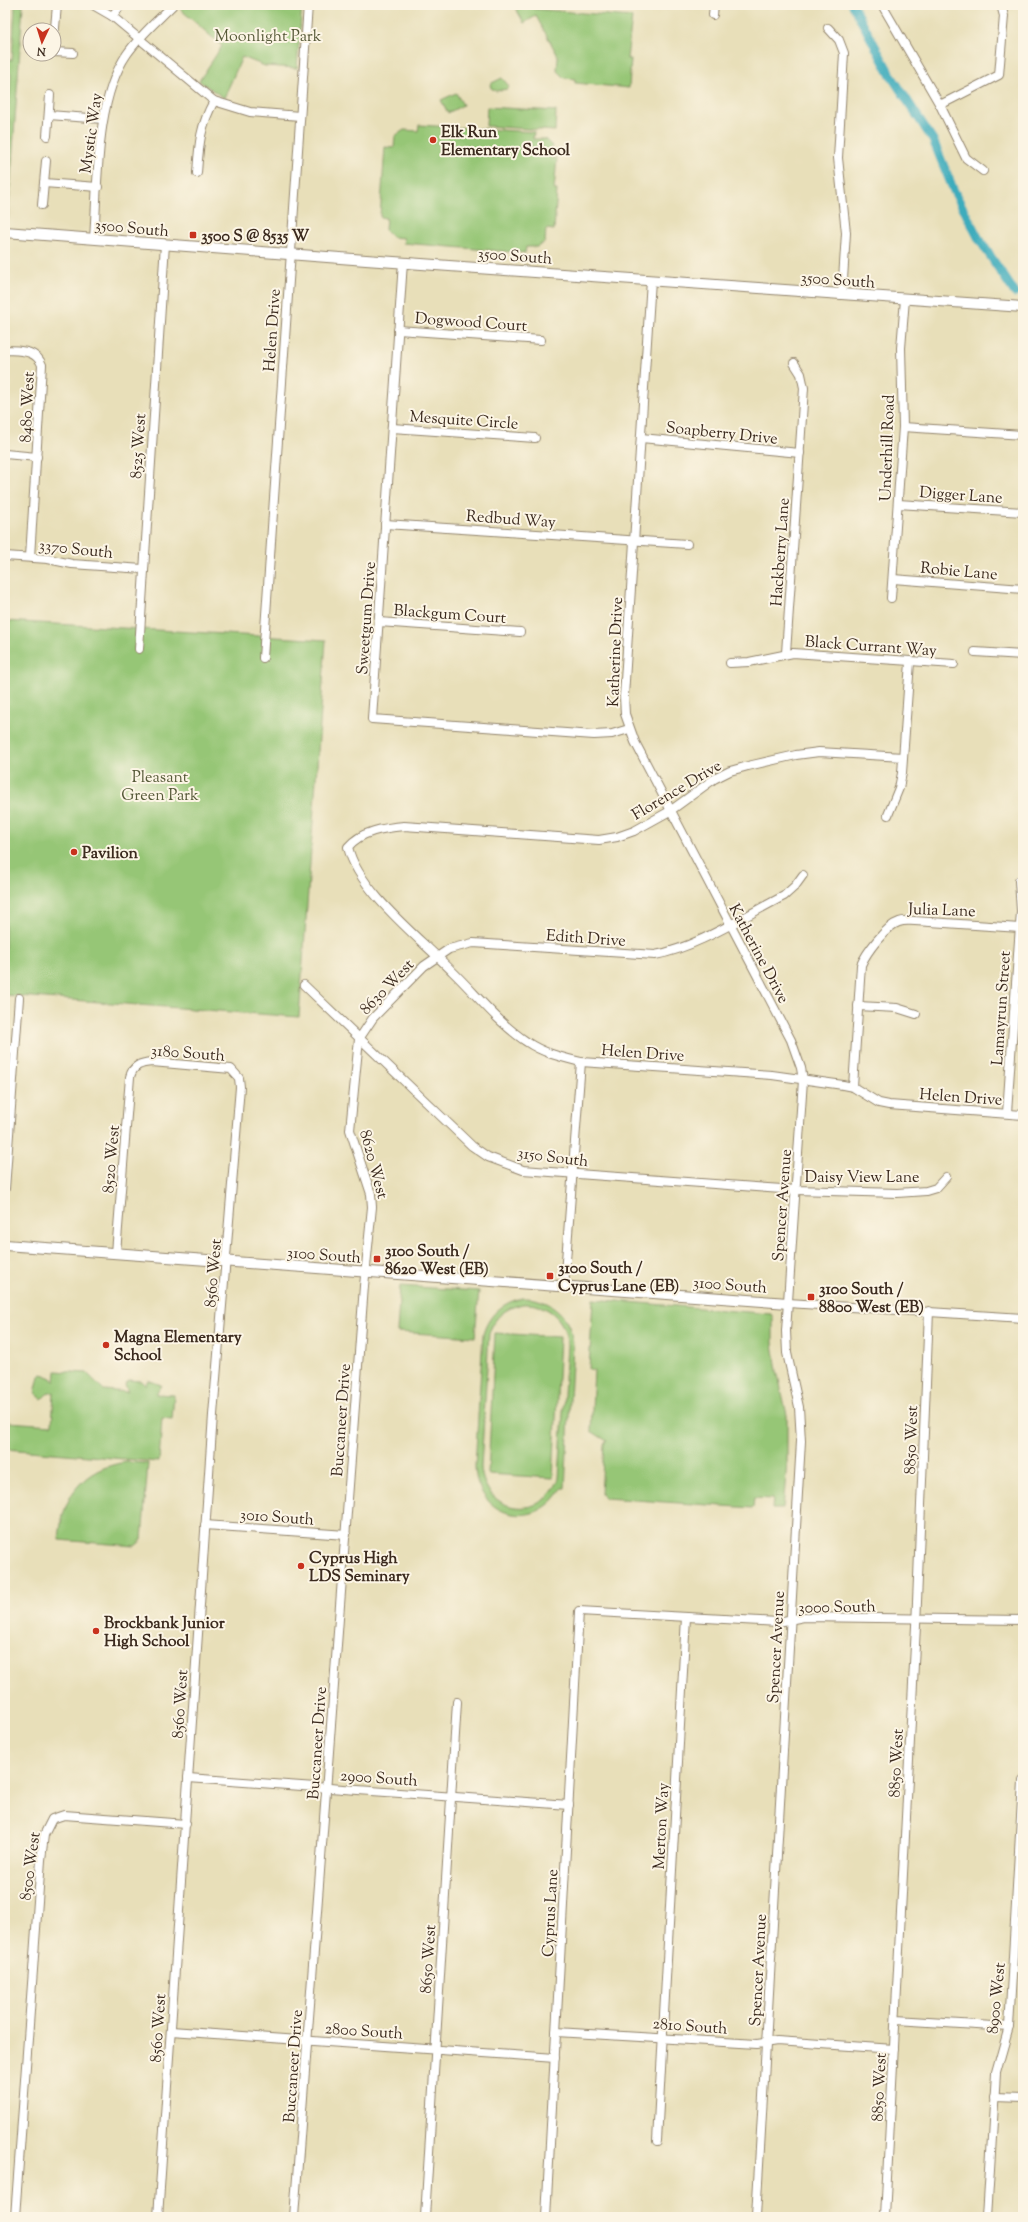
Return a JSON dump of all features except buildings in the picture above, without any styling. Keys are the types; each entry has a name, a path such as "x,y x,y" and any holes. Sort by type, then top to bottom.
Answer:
{"street":[{"path":"56,22 57,5"},
{"path":"93,5 112,16 214,101 250,112 300,116"},
{"path":"112,16 122,5"},
{"name":"Mystic Way","path":"94,239 103,119 109,90 118,69 139,38 173,5"},
{"name":"Helen Drive","path":"263,658 308,5"},
{"path":"713,15 714,5"},
{"path":"882,5 940,105 966,158 983,171"},
{"path":"940,105 999,75 1004,16 1001,5"},
{"path":"828,28 839,40 844,53 838,158 846,233 842,295"},
{"path":"62,52 73,53"},
{"path":"47,136 50,95"},
{"path":"197,173 201,133 205,118 214,101"},
{"path":"49,115 103,119"},
{"path":"42,205 46,161"},
{"path":"44,183 98,187"},
{"name":"3500 South","path":"5,232 842,295 1023,307"},
{"name":"8525 West","path":"139,649 165,244"},
{"name":"Sweetgum Drive","path":"403,262 372,719 594,735 612,734 629,729"},
{"name":"Katherine Drive","path":"651,280 624,696 629,729 670,811 795,1048 803,1080"},
{"name":"Underhill Road","path":"891,598 903,427 901,348 905,299"},
{"name":"Dogwood Court","path":"398,330 542,340"},
{"name":"8480 West","path":"5,350 25,352 36,356 40,360 43,371 30,557"},
{"name":"Hackberry Lane","path":"786,654 804,388 801,374 794,364"},
{"path":"903,427 1023,435"},
{"name":"Mesquite Circle","path":"392,428 535,438"},
{"name":"Soapberry Drive","path":"641,438 800,453"},
{"path":"5,454 37,457"},
{"name":"Digger Lane","path":"898,504 1023,512"},
{"name":"Redbud Way","path":"385,524 687,544"},
{"name":"3370 South","path":"5,556 30,557 72,564 143,569"},
{"name":"Robie Lane","path":"893,579 1023,589"},
{"name":"Blackgum Court","path":"379,622 520,632"},
{"path":"975,652 1023,656"},
{"name":"Black Currant Way","path":"730,663 749,662 786,654 954,664"},
{"path":"888,815 899,788 904,757 910,662"},
{"name":"Florence Drive","path":"348,847 354,840 377,830 404,826 599,840 616,837 634,831 670,811 714,779 730,771 796,755 841,753 904,757"},
{"name":"Helen Drive","path":"348,847 355,866 394,918 438,956 522,1039 552,1055 580,1062 772,1075 853,1087 870,1099 889,1105 1023,1114"},
{"name":"Edith Drive","path":"438,956 460,944 473,942 655,955 682,948 784,896 795,886 803,875"},
{"name":"Lamayrun Street","path":"1007,1113 1020,928 1020,881"},
{"name":"Julia Lane","path":"853,1087 858,1006 863,961 874,946 894,924 915,920 1020,928"},
{"name":"8630 West","path":"359,1040 373,1018 424,966 438,956"},
{"name":"3150 South","path":"304,985 359,1040 472,1146 488,1157 523,1170 796,1190"},
{"path":"5,1189 18,998"},
{"path":"858,1006 897,1008 916,1014"},
{"name":"8620 West","path":"359,1040 350,1130 370,1194 372,1207 369,1252 365,1272"},
{"path":"5,1049 15,1050"},
{"name":"3180 South","path":"135,1067 143,1063 152,1062 228,1068 237,1075"},
{"path":"564,1287 580,1062"},
{"name":"8520 West","path":"116,1253 130,1077 135,1067"},
{"name":"8560 West","path":"158,2217 186,1824 205,1525 240,1087 237,1075"},
{"name":"Spencer Avenue","path":"756,2217 801,1442 799,1407 787,1353 788,1303 803,1080"},
{"name":"Daisy View Lane","path":"796,1190 911,1193 936,1188 946,1177"},
{"name":"3100 South","path":"5,1245 564,1287 1023,1318"},
{"name":"Buccaneer Drive","path":"294,2217 365,1272"},
{"name":"8850 West","path":"885,2217 917,1619 929,1311"},
{"name":"3010 South","path":"205,1525 346,1535"},
{"name":"3000 South","path":"579,1611 778,1622 804,1617 1023,1620"},
{"name":"Cyprus Lane","path":"546,2217 579,1611"},
{"name":"Merton Way","path":"657,2141 686,1617"},
{"name":"8650 West","path":"425,2217 457,1702"},
{"name":"2900 South","path":"188,1778 569,1805"},
{"name":"8900 West","path":"987,2217 996,2073 1009,2027 1021,1857 1023,1781"},
{"name":"8500 West","path":"15,2217 41,1860 48,1826 52,1819 64,1815 186,1824"},
{"path":"896,2020 1009,2027"},
{"name":"2800 South","path":"171,2031 555,2058"},
{"name":"2810 South","path":"556,2032 894,2049"},
{"path":"994,2097 1023,2098"}],"green space":[{"path":"15,5 23,5 8,220 5,220 10,122 5,113 5,104 9,104 11,73 5,73 5,60 12,60"},
{"name":"Moonlight Park","path":"184,5 302,5 297,68 265,66 242,57 224,98 199,81 222,46 180,9"},
{"path":"514,5 530,5 534,9 632,17 627,59 631,59 629,88 575,83 575,79 564,78 557,71 558,56 536,16 524,23"},
{"path":"502,78 509,86 507,89 496,91 491,88 490,84"},
{"path":"456,93 463,105 448,113 441,100"},
{"path":"487,107 556,111 555,131 486,126"},
{"path":"419,125 534,132 533,139 545,139 552,146 551,158 557,158 554,190 557,190 554,230 546,229 545,242 537,247 526,247 525,253 403,243 404,238 392,237 385,230 386,218 380,217 385,147 394,148 395,136 404,130 418,131"},
{"name":"Pleasant Green Park","path":"5,621 326,640 299,1017 5,995"},
{"path":"400,1286 479,1291 475,1337 397,1332"},
{"path":"523,1298 543,1301 558,1311 569,1326 573,1346 565,1488 562,1488 551,1502 538,1511 524,1515 510,1513 496,1508 486,1498 478,1484 475,1466 483,1334 489,1320 493,1315 509,1302","holes":["523,1304 540,1306 554,1315 564,1328 566,1337 567,1346 559,1478 551,1492 540,1502 528,1507 515,1507 503,1503 492,1495 485,1483 481,1467 489,1334 491,1328 501,1314 511,1308"]},
{"path":"593,1299 771,1314 773,1318 773,1343 777,1371 787,1415 787,1463 783,1509 772,1509 773,1499 754,1498 753,1508 605,1498 601,1494 604,1444 607,1441 591,1431 594,1370 589,1369"},
{"path":"495,1333 560,1337 553,1478 488,1474"},
{"path":"56,1371 87,1373 104,1390 128,1392 125,1385 129,1380 141,1381 145,1385 148,1380 161,1385 156,1394 174,1395 172,1419 162,1418 159,1462 6,1449 8,1422 52,1425 54,1392 47,1394 42,1399 35,1393 39,1376 42,1374 52,1378 55,1382"},
{"path":"126,1462 148,1463 142,1540 135,1546 59,1540 64,1511 77,1488 86,1478 97,1471"}],"waterway":[{"path":"853,5 890,74 933,140 954,191 979,239 1015,293"}],"place":[{"name":"Elk Run Elementary School","path":"433,140"},
{"name":"3500 S @ 8535 W","path":"193,235"},
{"name":"Pavilion","path":"74,852"},
{"name":"3100 South / 8620 West (EB)","path":"377,1259"},
{"name":"3100 South / Cyprus Lane (EB)","path":"550,1276"},
{"name":"3100 South / 8800 West (EB)","path":"811,1297"},
{"name":"Magna Elementary School","path":"106,1345"},
{"name":"Cyprus High LDS Seminary","path":"301,1566"},
{"name":"Brockbank Junior High School","path":"96,1631"}]}
